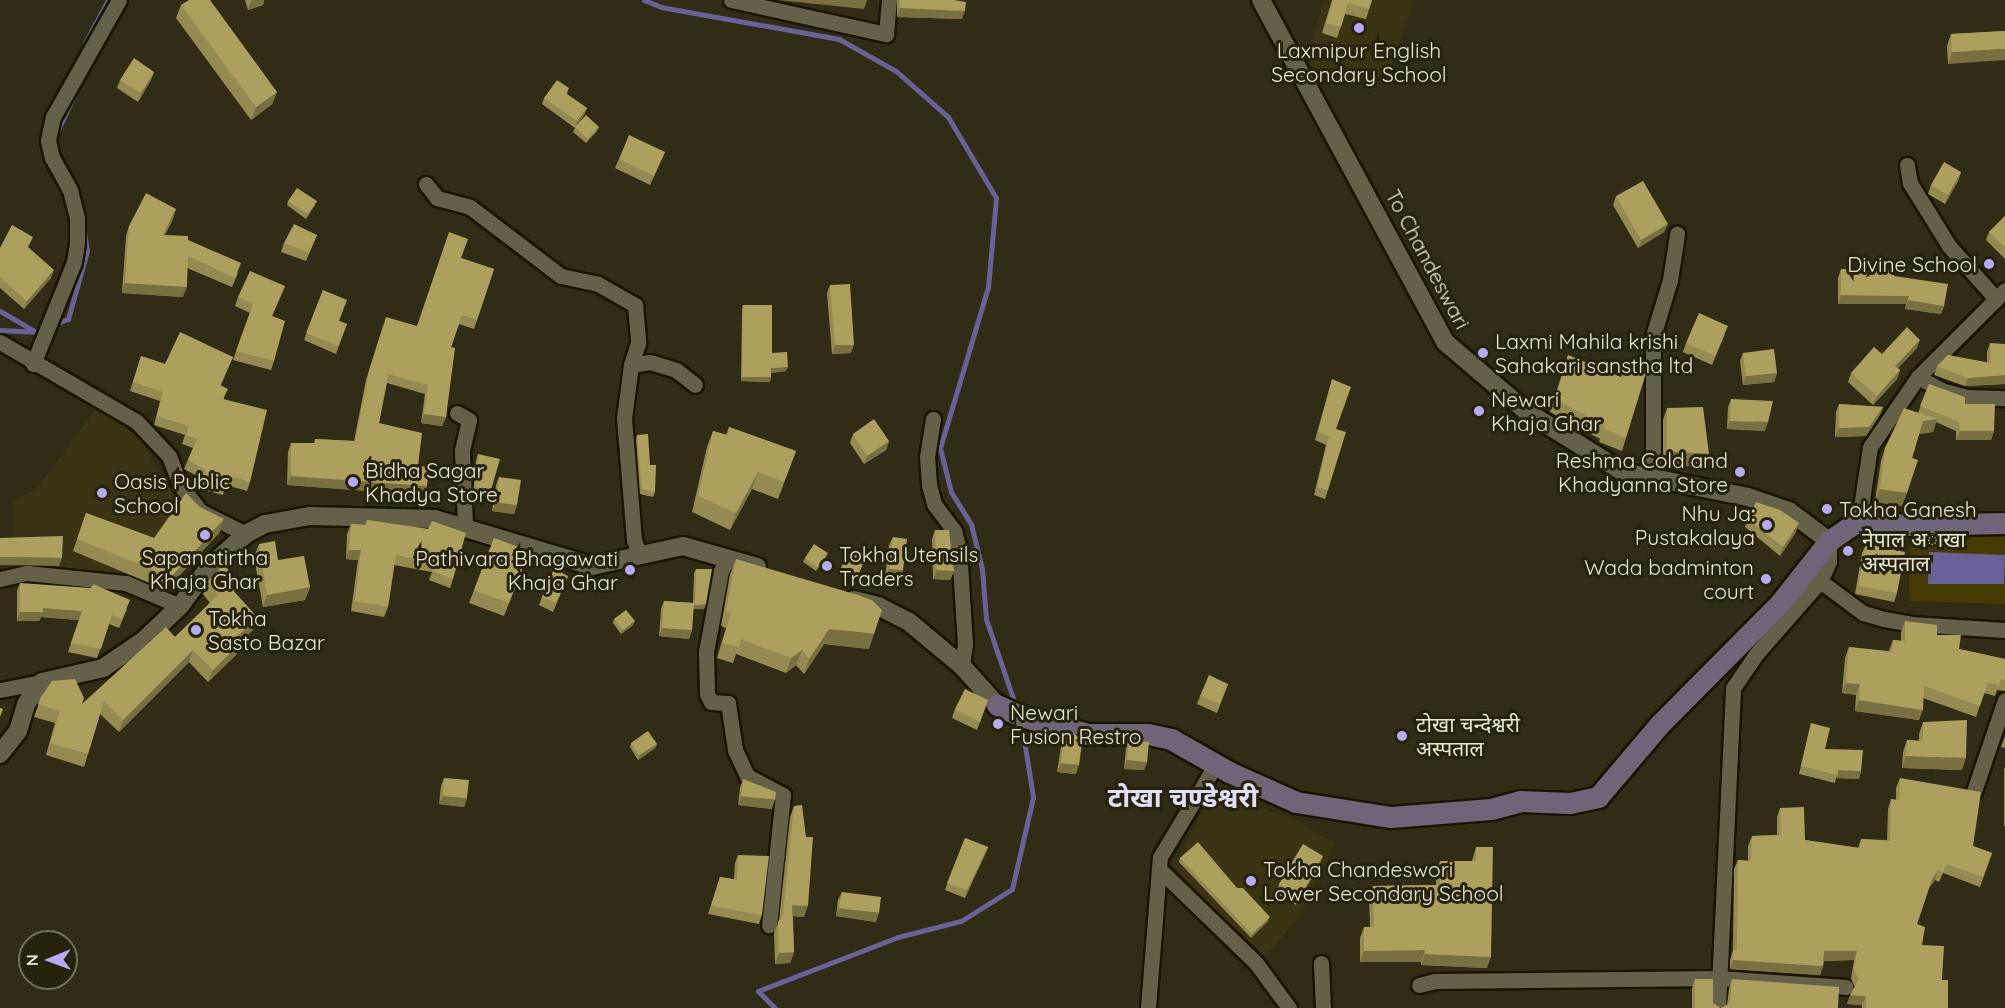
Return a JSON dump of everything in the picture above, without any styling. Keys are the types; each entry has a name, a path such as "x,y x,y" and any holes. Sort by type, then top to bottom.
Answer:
{"main road":[{"path":"998,705 1044,722 1089,734 1149,734 1171,739 1216,764 1296,802 1391,817 1491,809 1520,801 1569,803 1598,797 1659,724 1780,603 1829,541 1859,520 1905,525 2005,523"}],"street":[{"path":"33,364 74,262 77,218 48,140 53,117 73,76 119,0"},
{"path":"731,0 886,34 889,0"},
{"name":"To Chandeswari","path":"1261,0 1445,342 1527,412 1623,472 1653,481 1748,497 1779,507 1829,541"},
{"path":"1859,520 1870,447 1918,377 2000,295 1949,246 1910,183 1907,165"},
{"path":"426,184 437,198 470,207 561,276 578,277 598,284 635,305 638,342 631,365 624,418 634,540 640,556"},
{"path":"1653,481 1653,336 1670,280 1677,234"},
{"path":"3,344 33,364 136,421 169,456 180,485 200,511 246,534"},
{"path":"631,365 651,362 676,370 695,385"},
{"path":"1918,377 1941,390 1967,397 2005,398"},
{"path":"458,413 469,420 462,450 465,526"},
{"path":"933,420 927,456 929,485 934,504 954,531 959,549 965,644 962,666"},
{"path":"0,690 103,668 144,640 180,606 209,567 246,534 265,524 310,516 398,516 465,526 592,566 683,546 728,557 777,573"},
{"path":"1718,1008 1734,730 1733,688 1757,653 1820,581 1829,562 1829,541"},
{"path":"728,557 721,571 706,652 707,694 711,702 728,703 735,750 747,776 783,795 769,925"},
{"path":"0,579 27,573 126,583 180,606"},
{"path":"1820,581 1863,613 1884,619 1912,624 2005,630"},
{"path":"832,594 892,611 962,666 998,705"},
{"path":"0,754 18,730 26,704 42,682"},
{"path":"1974,791 2005,700"},
{"path":"1148,1008 1159,869 1168,840 1216,764"},
{"path":"1159,869 1256,963 1290,1008"},
{"path":"1322,963 1323,1008"},
{"path":"1419,985 1435,981 1718,978 1846,987"}],"shaded area":[{"name":"Laxmipur English Secondary School","path":"1324,0 1414,0 1388,76 1321,82 1306,55"},
{"name":"Oasis Public School","path":"96,408 142,439 163,482 183,498 129,574 15,569 12,502 38,487"},
{"path":"1934,535 2005,537 2005,604 1909,601 1910,548 1915,541"},
{"path":"1929,552 2005,555 2004,584 1928,584"},
{"name":"Tokha Chandeswori Lower Secondary School","path":"1213,793 1290,817 1335,843 1301,915 1263,959 1197,896 1174,866"}],"building":[{"path":"189,0 210,0 277,92 256,107 181,5"},
{"path":"900,0 966,2 965,11 900,8"},
{"path":"1333,0 1372,0 1369,9 1348,3 1341,27 1326,23"},
{"path":"2005,31 2005,49 1952,52 1951,34"},
{"path":"134,58 154,72 141,93 120,80"},
{"path":"557,80 569,88 565,93 587,108 577,121 544,98"},
{"path":"586,115 599,127 588,139 575,127"},
{"path":"629,135 665,152 654,176 619,159"},
{"path":"1944,162 1961,172 1948,195 1931,185"},
{"path":"1643,181 1668,224 1641,240 1616,196"},
{"path":"297,188 317,201 308,214 288,201"},
{"path":"146,193 176,209 163,235 188,236 188,240 241,263 235,278 188,256 187,287 125,283 129,226"},
{"path":"2005,216 2005,247 1989,232"},
{"path":"294,224 317,235 309,253 284,243"},
{"path":"12,225 33,237 28,247 54,270 27,301 0,277 0,248"},
{"path":"449,232 468,239 461,258 494,269 477,320 462,315 451,347 455,348 446,417 424,414 428,385 388,374 379,423 422,433 418,466 429,467 427,486 291,476 291,443 315,443 315,439 355,441 369,371 386,317 417,326"},
{"path":"1841,269 1894,270 1894,276 1948,284 1944,306 1908,300 1909,296 1841,295"},
{"path":"250,271 285,286 272,316 285,321 274,361 236,351 253,304 238,297"},
{"path":"850,284 854,345 835,345 830,285"},
{"path":"323,290 347,300 339,321 347,324 338,346 306,333"},
{"path":"743,305 772,305 772,353 787,352 788,367 771,368 771,377 742,377"},
{"path":"1699,313 1728,326 1715,356 1686,343"},
{"path":"1907,327 1920,340 1895,366 1900,370 1877,396 1851,373 1874,347 1882,354"},
{"path":"180,332 233,357 220,385 228,389 223,399 267,410 250,482 229,476 226,486 204,481 206,470 188,460 197,439 186,435 189,426 157,416 163,392 133,382 141,356 165,364"},
{"path":"1990,343 2005,344 2005,375 1968,378 1937,366 1948,355 1991,363"},
{"path":"1774,349 1777,373 1746,376 1743,353"},
{"path":"1568,355 1621,377 1623,370 1646,373 1626,438 1604,429 1605,426 1555,399"},
{"path":"1332,379 1351,387 1336,429 1346,432 1328,490 1317,487 1329,436 1318,432"},
{"path":"1929,384 1965,397 1965,404 1995,404 1994,431 1960,431 1959,422 1920,406"},
{"path":"1731,399 1773,401 1768,422 1730,421"},
{"path":"1839,404 1883,407 1869,427 1839,428"},
{"path":"1703,407 1709,454 1667,451 1667,408"},
{"path":"1904,408 1937,419 1923,421 1912,458 1918,460 1907,493 1880,489 1885,448"},
{"path":"874,419 889,441 867,456 853,434"},
{"path":"729,427 796,451 784,482 758,472 736,513 698,496 713,431 728,435"},
{"path":"648,434 650,465 656,465 655,492 642,489 637,435"},
{"path":"478,454 500,459 491,490 476,487"},
{"path":"499,477 521,480 517,505 496,502"},
{"path":"186,493 200,507 224,519 171,577 77,539 86,513 154,538"},
{"path":"1756,502 1780,510 1799,523 1783,547 1748,519"},
{"path":"367,520 428,529 432,521 466,533 453,579 432,571 435,563 396,555 388,607 355,601 361,550 349,550 351,524 366,525"},
{"path":"935,530 949,530 954,571 937,570"},
{"path":"63,536 62,558 0,557 0,538"},
{"path":"893,537 907,539 903,570 889,569"},
{"path":"494,538 529,551 509,603 474,590"},
{"path":"275,541 278,560 304,556 310,587 267,595 259,544"},
{"path":"814,544 828,553 818,567 805,558"},
{"path":"1866,544 1905,552 1897,593 1858,586"},
{"path":"850,549 866,557 858,575 841,568"},
{"path":"736,559 872,600 882,610 874,634 829,629 809,659 802,650 791,658 741,639 739,647 722,643 731,613 726,611"},
{"path":"224,564 238,583 231,588 258,618 235,638 240,643 213,670 193,650 123,720 104,701 88,754 50,743 60,711 38,704 52,681 75,679 84,698 82,704 166,627 175,637 218,595 208,581"},
{"path":"554,569 568,576 556,603 542,597"},
{"path":"696,569 712,569 706,604 695,605"},
{"path":"20,583 91,588 93,584 130,600 122,619 112,615 101,649 71,643 82,611 43,608 43,612 20,612"},
{"path":"664,601 694,603 692,630 662,628"},
{"path":"626,610 635,621 623,630 614,619"},
{"path":"1905,621 1937,625 1937,635 1961,635 1959,649 2005,659 2005,680 2001,679 1999,685 1988,683 1980,706 1924,686 1923,710 1859,700 1860,684 1846,683 1849,647 1892,652 1893,640 1905,641"},
{"path":"1209,675 1228,684 1220,704 1200,696"},
{"path":"965,689 988,700 980,722 955,709"},
{"path":"1967,720 1966,758 1906,756 1907,740 1923,741 1923,722"},
{"path":"1811,723 1830,728 1825,749 1863,750 1861,771 1838,770 1838,775 1801,766"},
{"path":"648,731 657,744 639,755 631,743"},
{"path":"1065,732 1083,736 1079,765 1061,763"},
{"path":"1129,740 1149,742 1147,762 1127,760"},
{"path":"444,778 469,780 467,798 443,796"},
{"path":"1900,778 1981,792 1973,846 1992,853 1983,877 1946,864 1943,872 1938,870 1932,879 1917,924 1925,927 1922,945 1944,946 1942,980 1948,980 1948,1008 1866,1008 1866,996 1850,995 1859,979 1854,969 1857,951 1824,951 1823,966 1733,960 1733,950 1737,950 1738,860 1751,861 1752,836 1781,835 1780,808 1804,807 1805,840 1860,848 1861,839 1890,841 1891,799 1899,800"},
{"path":"743,779 776,792 775,800 741,796"},
{"path":"802,805 806,837 813,837 808,906 792,905 794,952 779,953 778,922 783,915 794,806"},
{"path":"965,838 988,847 967,890 947,883"},
{"path":"1198,842 1237,888 1243,888 1270,917 1252,934 1180,858"},
{"path":"1303,844 1323,856 1300,897 1279,884"},
{"path":"1476,847 1493,847 1491,957 1425,954 1425,950 1364,951 1364,927 1374,927 1373,886 1440,885 1440,861 1476,861"},
{"path":"738,855 769,856 762,915 711,906 720,877 737,880"},
{"path":"842,892 881,897 879,913 839,908"},
{"path":"1695,979 1713,979 1713,1003 1720,1008 1695,1008"},
{"path":"1732,979 1839,987 1838,1008 1721,1008 1730,1003"}],"waterway":[{"path":"85,43 108,0"},
{"path":"644,0 661,7 839,39 896,71 948,117 996,198 988,287 940,448 951,492 971,524 982,569 986,619 1016,707"},
{"path":"54,138 81,81"},
{"path":"52,325 68,319 87,251 83,225"},
{"path":"0,311 36,332 43,329"},
{"path":"0,330 34,332"},
{"path":"775,1008 758,991 898,937 961,921 1012,889 1033,797 1021,721"}],"place":[{"name":"Laxmipur English Secondary School","path":"1359,28"},
{"name":"Divine School","path":"1989,264"},
{"name":"Laxmi Mahila krishi Sahakari sanstha ltd","path":"1483,353"},
{"name":"Newari Khaja Ghar","path":"1479,411"},
{"name":"Reshma Cold and Khadyanna Store","path":"1740,472"},
{"name":"Bidha Sagar Khadya Store","path":"353,482"},
{"name":"Oasis Public School","path":"102,493"},
{"name":"Tokha Ganesh","path":"1827,509"},
{"name":"Nhu Ja: Pustakalaya","path":"1767,525"},
{"name":"Sapanatirtha Khaja Ghar","path":"205,535"},
{"name":"नेपाल अाखा अस्पताल","path":"1848,551"},
{"name":"Tokha Utensils Traders","path":"827,566"},
{"name":"Pathivara Bhagawati Khaja Ghar","path":"630,570"},
{"name":"Wada badminton court","path":"1766,579"},
{"name":"Tokha Sasto Bazar","path":"196,630"},
{"name":"Newari Fusion Restro","path":"998,724"},
{"name":"टोखा चन्देश्वरी अस्पताल","path":"1402,736"},
{"name":"Tokha Chandeswori Lower Secondary School","path":"1251,881"}],"district":[{"name":"टोखा चण्डेश्वरी","path":"1183,798"}]}
